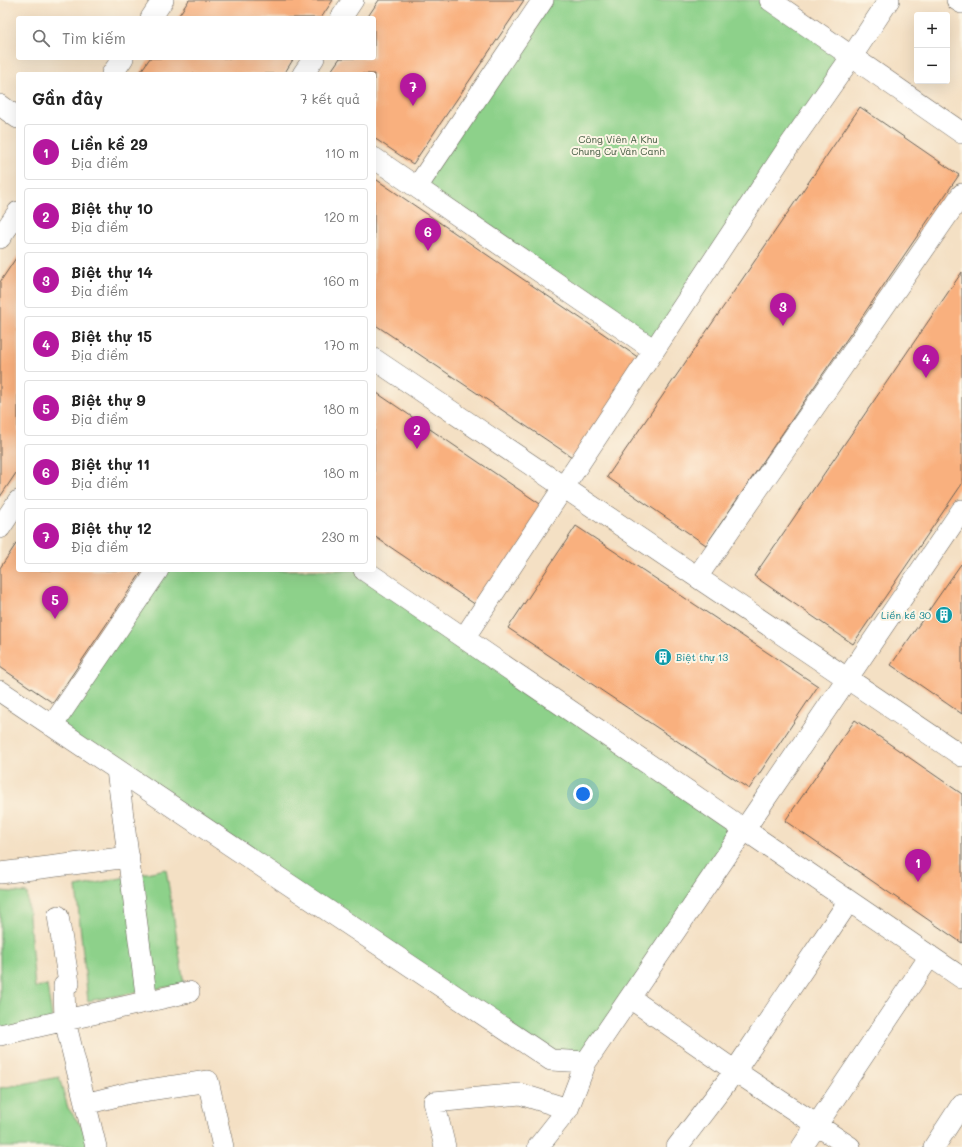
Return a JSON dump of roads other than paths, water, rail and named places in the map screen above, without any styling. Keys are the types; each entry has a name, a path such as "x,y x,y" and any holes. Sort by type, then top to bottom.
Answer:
{"street":[{"path":"152,16 163,0"},
{"path":"342,16 353,0"},
{"path":"417,187 543,0"},
{"path":"770,0 962,133"},
{"path":"464,638 787,149 890,0"},
{"path":"957,0 962,3"},
{"path":"113,72 122,60"},
{"path":"304,72 313,60"},
{"path":"0,106 16,117"},
{"path":"376,159 654,350"},
{"path":"697,577 962,194"},
{"path":"0,238 16,215"},
{"path":"376,360 962,756"},
{"path":"0,528 16,504"},
{"path":"538,1147 568,1109 586,1062 744,829 848,678 955,536 962,510"},
{"path":"52,726 157,572"},
{"path":"367,572 962,978"},
{"path":"0,691 551,1060 586,1062"},
{"path":"117,770 147,1002"},
{"path":"0,873 128,857"},
{"path":"677,1147 735,1071 849,901"},
{"path":"58,916 68,983 64,986 66,1021 94,1147"},
{"path":"802,1147 930,956"},
{"path":"0,1035 188,992"},
{"path":"630,998 735,1071 850,1147"},
{"path":"85,1104 129,1093 208,1081 223,1147"},
{"path":"445,1147 434,1102 520,1094 568,1109"},
{"path":"934,1147 962,1104"}],"place":[{"name":"Biệt thự 12","path":"413,106"},
{"name":"Biệt thự 11","path":"428,251"},
{"name":"Biệt thự 14","path":"783,326"},
{"name":"Biệt thự 15","path":"926,378"},
{"name":"Biệt thự 10","path":"417,449"},
{"name":"Liền kề 30","path":"944,615"},
{"name":"Biệt thự 9","path":"55,619"},
{"name":"Biệt thự 13","path":"663,657"},
{"name":"Liền kề 29","path":"918,882"}],"park label":[{"name":"Công Viên A Khu Chung Cư Vân Canh","path":"618,144"}]}
